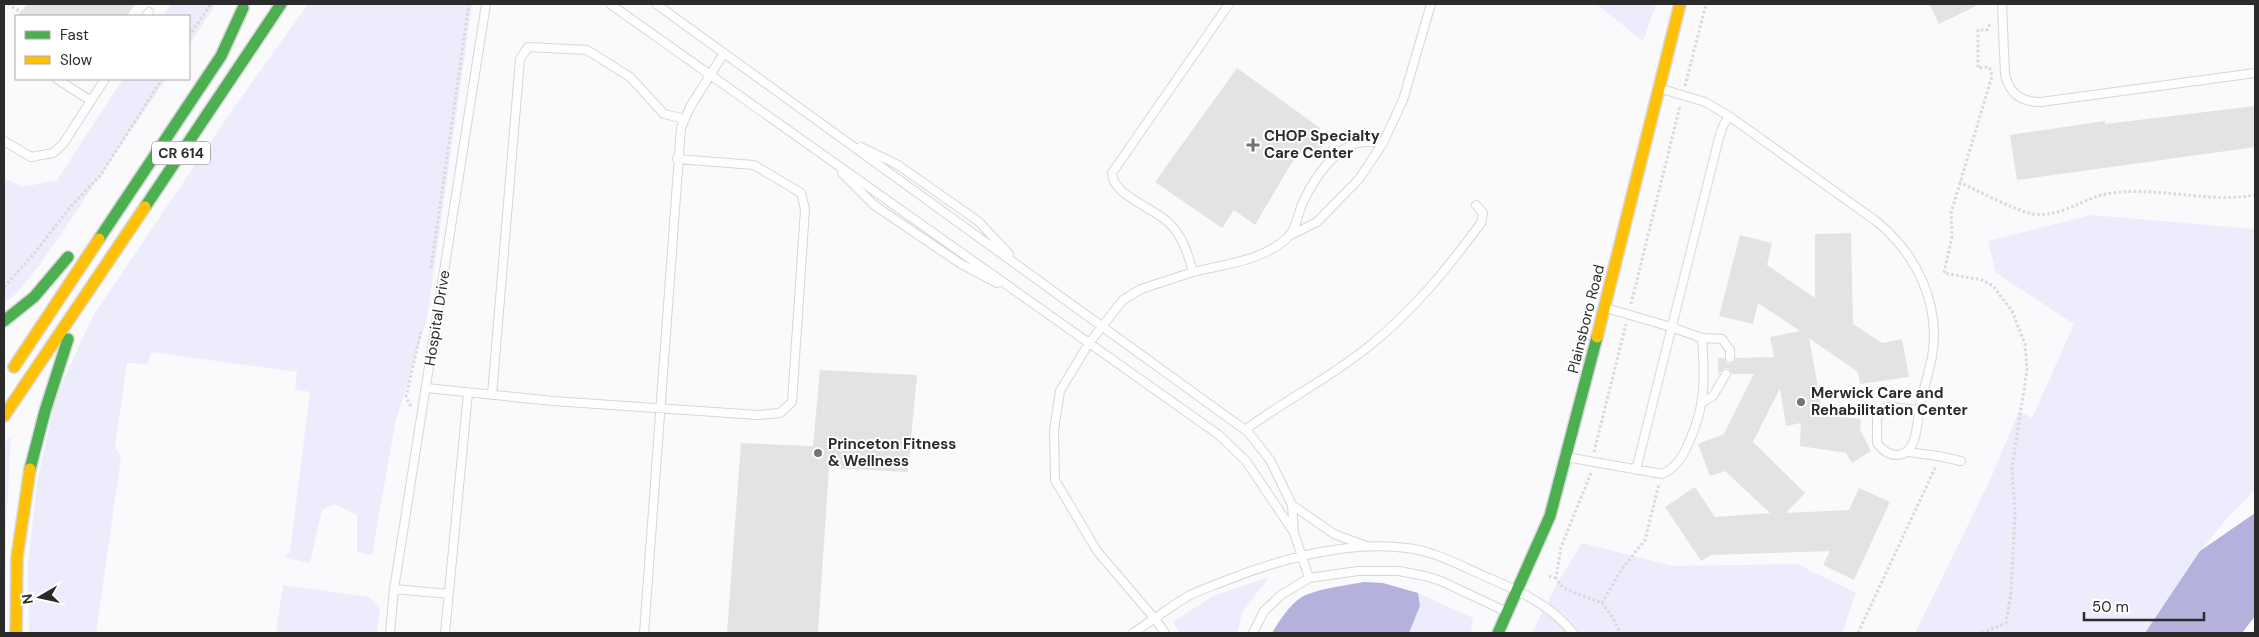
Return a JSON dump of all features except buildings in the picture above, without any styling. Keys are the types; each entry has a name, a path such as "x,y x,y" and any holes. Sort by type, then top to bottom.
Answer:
{"main road":[{"name":"CR 614","path":"80,303 281,4"},
{"name":"Plainsboro Road","path":"1498,633 1550,516 1605,307 1680,4"},
{"path":"213,44 244,6"},
{"path":"9,374 221,56 244,6"},
{"path":"4,321 48,283 78,245"},
{"path":"4,416 80,303"},
{"path":"16,633 18,549 27,478 41,421 80,303"}],"lane":[{"name":"Hospital Drive","path":"390,633 394,589 486,4"},
{"path":"610,4 1226,442 1246,461 1294,532"},
{"path":"656,4 1245,430 1270,460 1292,505 1294,532 1309,578"},
{"path":"1193,272 1181,239 1168,222 1120,189 1112,180 1112,173 1228,4"},
{"path":"1165,633 1097,550 1055,480 1054,430 1060,391 1089,343 1123,300 1141,289 1193,272 1264,254 1291,235 1317,222 1359,179 1383,143 1403,100 1430,4"},
{"path":"2002,4 2004,74 2007,85 2013,93 2030,102 2255,73"},
{"path":"492,395 520,59 528,47 586,50 630,77 664,114 685,119"},
{"path":"644,633 681,128 709,75 724,53"},
{"path":"58,80 90,101"},
{"path":"4,141 31,157 53,153 63,144 104,80"},
{"path":"1660,88 1705,102 1729,116 1876,221 1895,238 1907,254 1923,280 1933,322 1932,357 1913,444 1908,452"},
{"path":"1636,470 1719,138 1729,116"},
{"path":"843,139 898,165 978,221 1034,277"},
{"path":"1291,235 1303,201 1316,179 1342,150 1362,142 1383,143"},
{"path":"826,157 874,205 961,264 1026,298"},
{"path":"426,388 660,409 758,415 780,413 792,402 805,209 801,193 754,165 678,159"},
{"path":"1245,430 1368,347 1414,306 1481,223 1483,213 1476,204"},
{"path":"1605,307 1671,326 1702,338 1722,339 1730,350 1730,358"},
{"path":"1566,457 1662,474 1672,468 1686,450 1698,423 1703,402 1705,374 1702,338"},
{"path":"1703,402 1713,396 1726,374"},
{"path":"445,633 468,393"},
{"path":"1919,410 1884,408 1877,418 1877,443 1881,448 1892,454 1908,452 1961,461"},
{"path":"1292,505 1334,534 1369,547"},
{"path":"1134,633 1191,595 1262,566 1302,557 1369,547 1407,548 1438,556 1518,590 1546,606 1573,633"},
{"path":"1253,633 1264,611 1281,596 1309,578 1358,571 1399,571 1441,581 1507,612"},
{"path":"394,589 449,594"}],"path":[{"path":"8,4 21,12"},
{"path":"190,35 211,4"},
{"path":"430,277 470,4"},
{"path":"1556,578 1561,547 1591,473 1594,452 1706,4"},
{"path":"1982,633 2006,623 2011,593 2015,512 2012,468 2027,370 2025,344 2020,327 2012,311 1993,286 1982,280 1944,273 1952,237 1951,213 1992,76 1991,70 1988,67 1978,68 1978,30 1987,30 1990,18"},
{"path":"4,287 32,256 72,205 100,176 161,80"},
{"path":"1959,182 2021,210 2039,214 2058,213 2106,194 2146,192 2225,197 2255,195"},
{"path":"420,421 406,397 423,326"},
{"path":"1858,633 1937,464"},
{"path":"1602,603 1621,570 1645,540 1660,484"},
{"path":"1549,576 1556,578 1563,588 1602,603 1614,618 1620,633"}],"shaded area":[{"path":"171,4 216,4 190,43 190,15 164,15"},
{"path":"308,4 472,4 427,319 395,424 372,555 357,552 357,515 334,504 322,510 310,563 285,558 290,551 310,392 295,389 297,372 151,352 148,364 127,363 115,447 121,457 96,633 29,633 28,565 37,483 56,396 93,316 230,113"},
{"path":"1596,4 1656,4 1643,41"},
{"path":"122,80 165,80 39,266 17,293 4,303 4,178 23,187 57,180"},
{"path":"2091,215 2255,229 2255,490 2229,516 2200,551 2145,633 1915,633 1991,478 2019,411 2032,418 2074,324 1996,273 1988,241"},
{"path":"11,436 6,529 4,633 4,443"},
{"path":"1582,543 1673,566 1797,564 1856,593 1842,633 1532,633 1559,580"},
{"path":"1269,577 1242,613 1237,633 1179,633 1173,622 1213,596"},
{"path":"283,585 369,597 380,608 377,633 276,633"},
{"path":"1418,593 1473,618 1471,633 1409,633 1420,606"}],"water":[{"path":"2255,513 2255,616 2242,633 2145,633 2200,551"},
{"path":"1364,582 1383,583 1418,593 1420,606 1409,633 1272,633 1289,608 1302,597 1324,590"}],"traffic: fast":[{"path":"145,207 281,4"},
{"path":"99,239 221,56 243,8"},
{"path":"4,321 34,297 68,257"},
{"path":"1498,633 1550,516 1597,337"},
{"path":"30,469 45,411 68,339"}],"traffic: slow":[{"path":"1597,337 1680,4"},
{"path":"4,416 145,207"},
{"path":"14,367 99,239"},
{"path":"16,633 17,557 30,469"}],"place":[{"name":"CHOP Specialty Care Center","path":"1253,145"},
{"name":"Merwick Care and Rehabilitation Center","path":"1801,402"},
{"name":"Princeton Fitness & Wellness","path":"818,453"}]}
